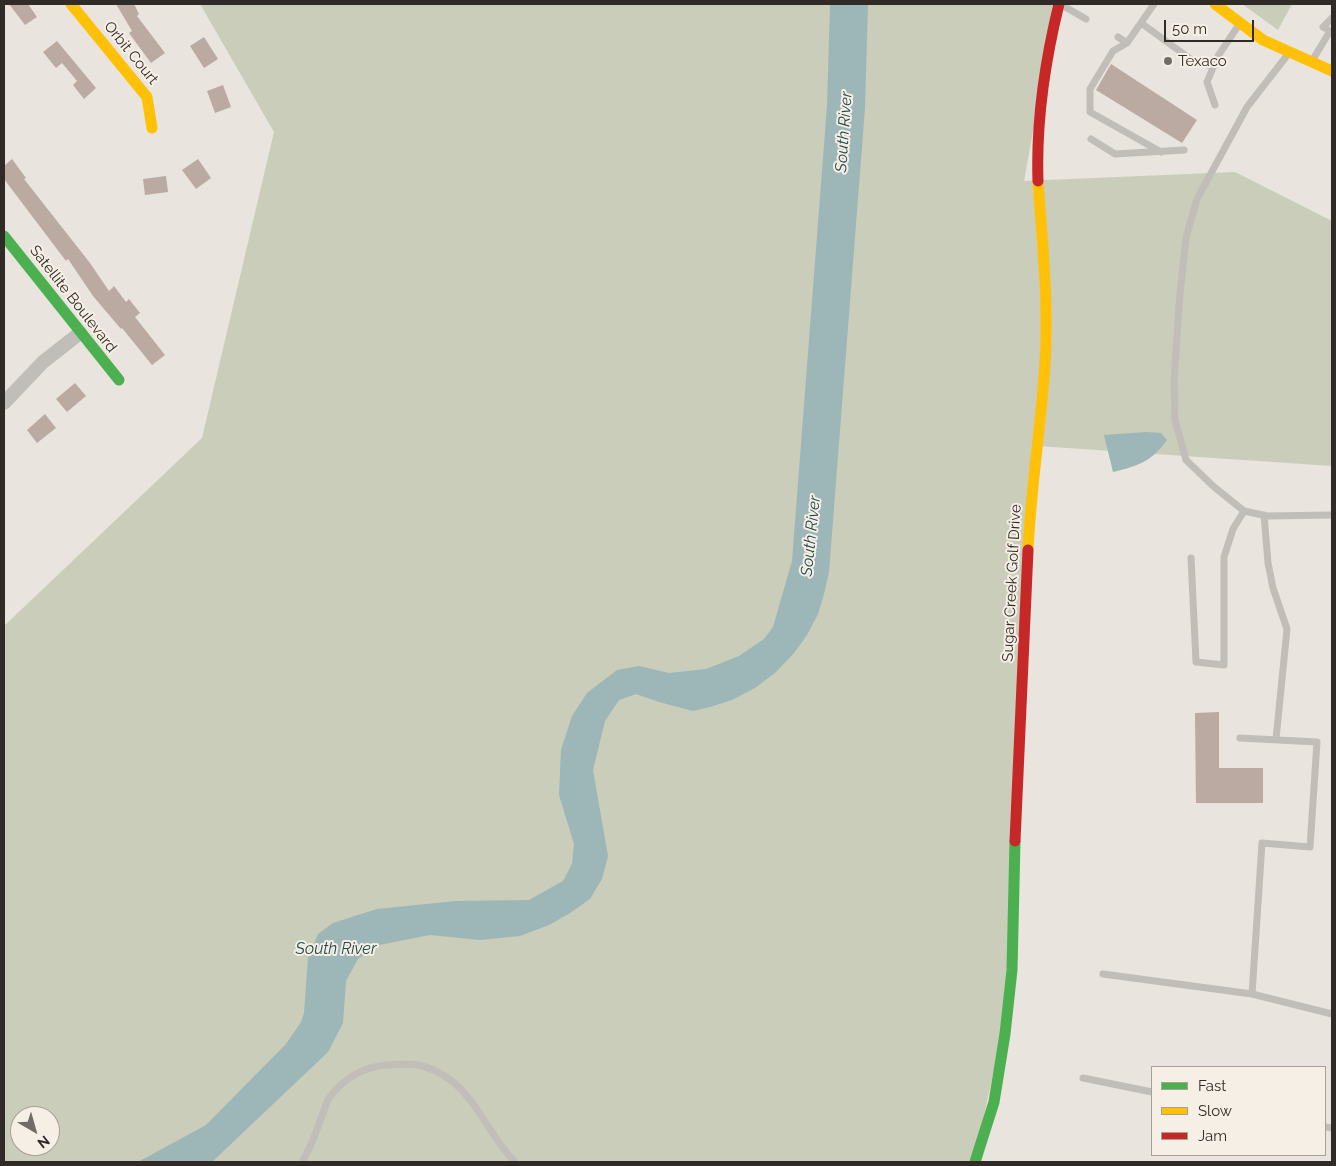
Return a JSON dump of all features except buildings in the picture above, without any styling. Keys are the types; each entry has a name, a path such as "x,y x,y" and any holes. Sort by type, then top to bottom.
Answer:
{"street":[{"name":"Orbit Court","path":"71,4 147,97 152,128"},
{"name":"Sugar Creek Golf Drive","path":"975,1162 994,1102 1012,970 1013,876 1029,523 1045,363 1046,292 1038,178 1039,129 1049,44 1059,4"},
{"path":"1215,4 1263,40 1332,71"},
{"name":"Satellite Boulevard","path":"4,236 119,380"},
{"path":"4,403 43,362 80,333"}],"lane":[{"path":"1059,4 1086,19"},
{"path":"1154,4 1127,43 1113,51 1090,89 1090,112 1161,152"},
{"path":"1312,61 1330,31 1323,27 1332,18"},
{"path":"1215,105 1207,82 1218,56 1240,22"},
{"path":"1141,23 1196,63 1214,66"},
{"path":"1118,37 1127,43"},
{"path":"1290,51 1247,107 1197,199 1186,238 1180,294 1174,380 1175,420 1186,460 1212,486 1244,512 1264,515 1332,515"},
{"path":"1092,139 1116,154 1184,150"},
{"path":"1192,558 1196,662 1224,664 1224,557 1233,529 1244,512"},
{"path":"1264,515 1268,563 1273,588 1287,629 1276,739"},
{"path":"1240,738 1317,742 1310,847 1262,843 1252,994"},
{"path":"1103,974 1252,994 1332,1014"},
{"path":"302,1162 311,1148 327,1101 340,1085 359,1072 381,1065 401,1064 422,1065 441,1074 457,1085 471,1099 498,1142 515,1162"},
{"path":"1083,1078 1151,1092"}],"green space":[{"path":"200,4 1056,4 1024,181 1235,172 1332,221 1332,466 1038,446 1010,995 974,1162 4,1162 4,626 202,438 274,132"},
{"path":"1242,4 1292,4 1278,30"}],"water":[{"name":"South River","path":"830,4 868,4 865,108 829,572 818,614 807,635 794,653 776,672 755,688 732,700 693,711 636,694 619,700 605,721 593,770 608,856 602,879 590,899 549,925 520,936 480,940 430,935 379,945 358,959 346,981 343,1023 328,1052 212,1162 138,1162 206,1125 286,1044 301,1022 304,1013 308,958 318,934 333,923 377,909 456,901 529,900 563,881 572,864 574,844 559,795 561,750 572,716 587,693 617,670 639,666 669,673 706,669 739,656 764,639 773,627 792,561 827,106"},
{"path":"1146,432 1161,433 1167,440 1143,462 1130,468 1113,472 1104,435"}],"traffic: fast":[{"path":"4,236 119,380"},
{"path":"975,1162 994,1102 1005,1034 1012,970 1015,841"}],"traffic: slow":[{"path":"71,4 147,97 152,128"},
{"path":"1215,4 1263,40 1332,71"},
{"path":"1028,550 1046,341 1038,181"}],"traffic: jam":[{"path":"1038,181 1038,136 1042,92 1059,4"},
{"path":"1015,841 1028,550"}],"place":[{"name":"Texaco","path":"1168,61"}]}
